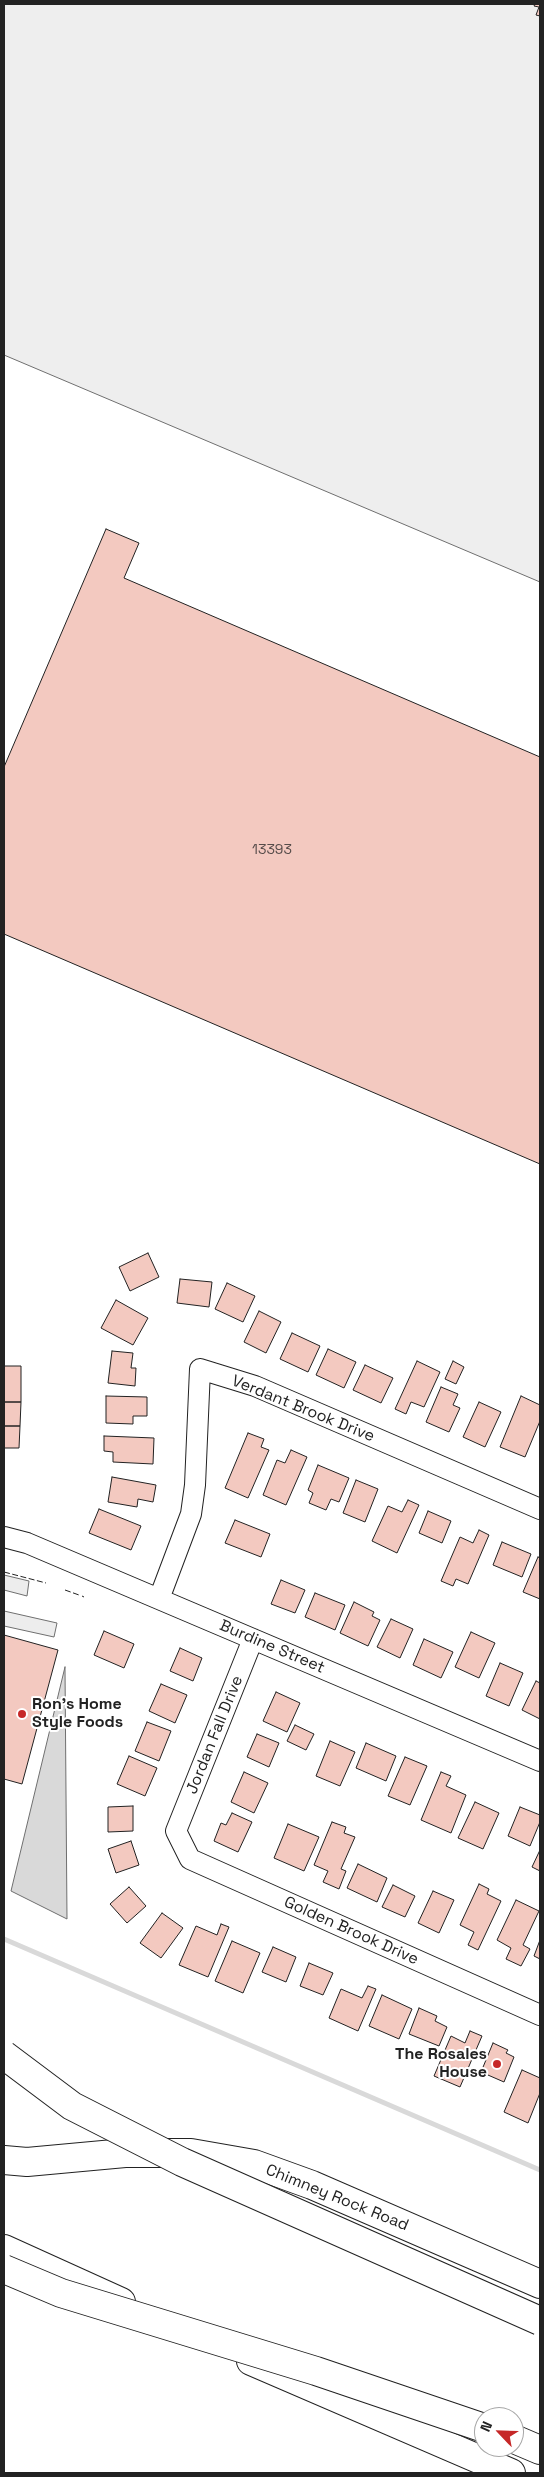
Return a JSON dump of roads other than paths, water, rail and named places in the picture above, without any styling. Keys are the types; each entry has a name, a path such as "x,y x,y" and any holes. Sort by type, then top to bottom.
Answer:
{"highway":[{"path":"4,2056 72,2106 182,2162 540,2321"},
{"name":"Chimney Rock Road","path":"11,2165 125,2153 191,2153 254,2164 312,2185 540,2284"},
{"path":"4,2249 322,2393 511,2473"},
{"path":"4,2269 61,2292 316,2371 474,2425"},
{"path":"524,2443 540,2450"}],"street":[{"name":"Verdant Brook Drive","path":"159,1599 191,1514 195,1485 200,1370 255,1386 540,1509"},
{"name":"Burdine Street","path":"4,1536 27,1543 540,1761"},
{"name":"Jordan Fall Drive","path":"176,1831 253,1639"},
{"name":"Golden Brook Drive","path":"176,1831 190,1859 540,2015"}],"waterway":[{"path":"4,1939 540,2170"}],"place":[{"name":"Ron's Home Style Foods","path":"22,1714"},
{"name":"The Rosales House","path":"497,2064"}]}
